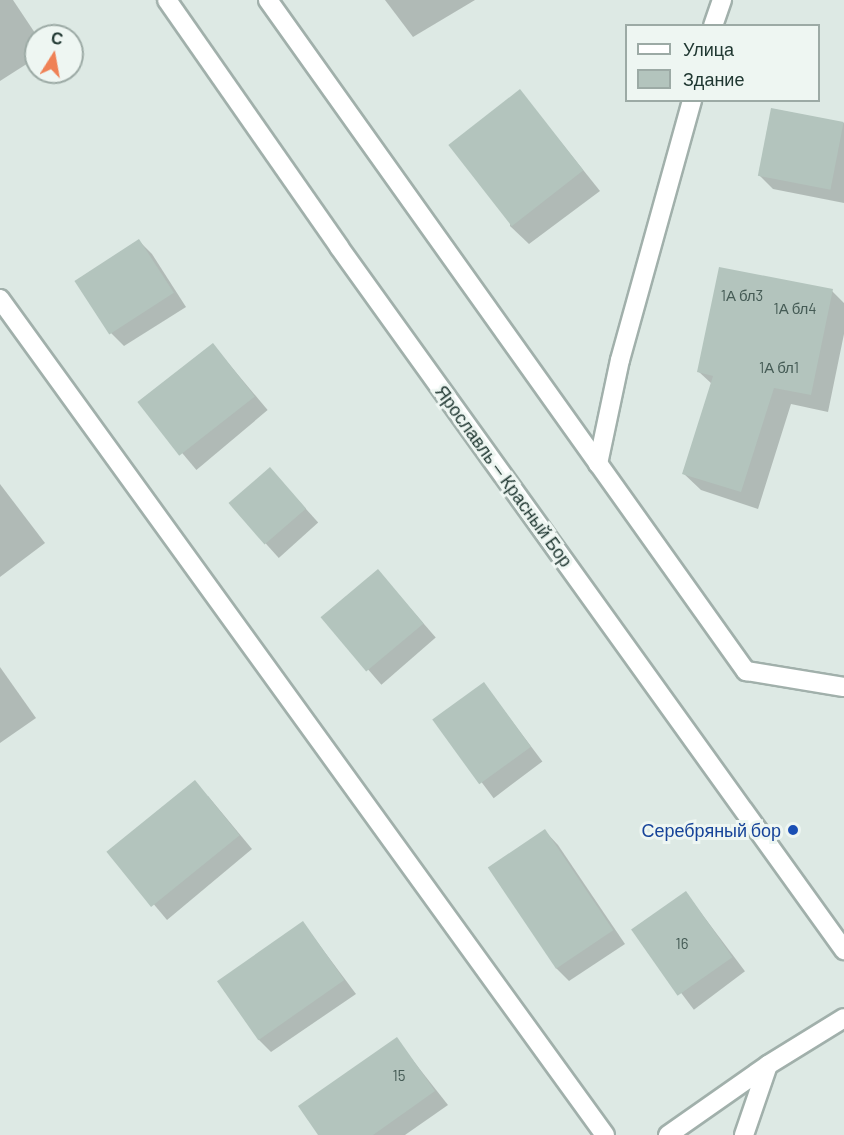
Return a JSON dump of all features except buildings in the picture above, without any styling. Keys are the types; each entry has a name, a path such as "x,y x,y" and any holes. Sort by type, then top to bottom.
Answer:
{"street":[{"name":"Ярославль — Красный Бор","path":"167,0 339,247 844,950"},
{"path":"268,0 746,671 844,687"},
{"path":"714,24 722,0"},
{"path":"598,464 620,360 691,102"},
{"path":"0,299 605,1135"},
{"path":"668,1135 768,1065 844,1018"},
{"path":"744,1135 768,1065"}],"place":[{"name":"Серебряный бор","path":"793,830"}]}
